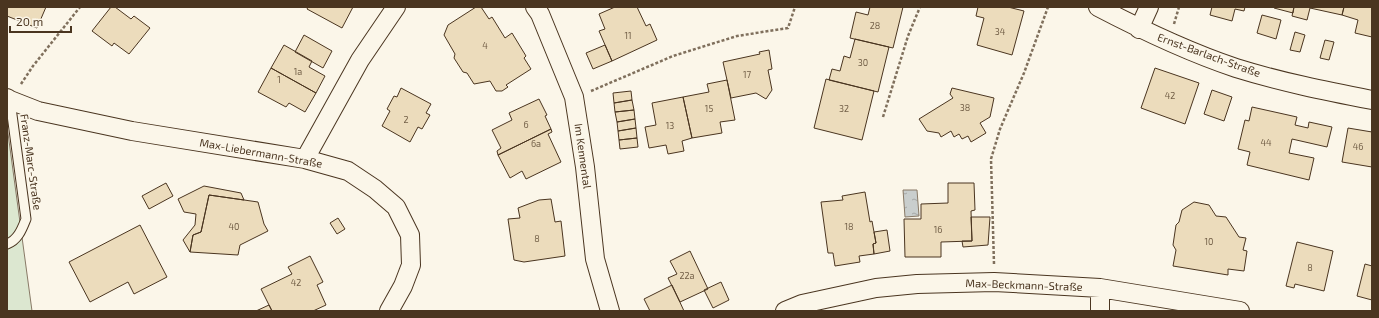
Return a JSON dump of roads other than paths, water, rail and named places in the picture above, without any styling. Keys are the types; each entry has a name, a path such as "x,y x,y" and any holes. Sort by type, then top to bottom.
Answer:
{"street":[{"path":"305,159 360,60 396,7"},
{"name":"Im Kennental","path":"535,7 540,14 574,97 586,167 595,259 610,311"},
{"name":"Ernst-Barlach-Straße","path":"1098,7 1167,42 1236,68 1308,87 1372,100"},
{"path":"1139,29 1149,7"},
{"name":"Max-Liebermann-Straße","path":"9,99 38,111 132,131 305,159 348,171 375,189 396,207 410,235 411,265 403,286 389,311"},
{"name":"Max-Beckmann-Straße","path":"785,311 802,304 876,288 917,284 994,282 1100,288 1240,311"},
{"path":"1100,288 1100,311"}],"lane":[{"name":"Franz-Marc-Straße","path":"7,244 12,242 22,231 26,219 9,99"}],"water":[{"path":"903,190 917,190 919,216 905,217"}]}
